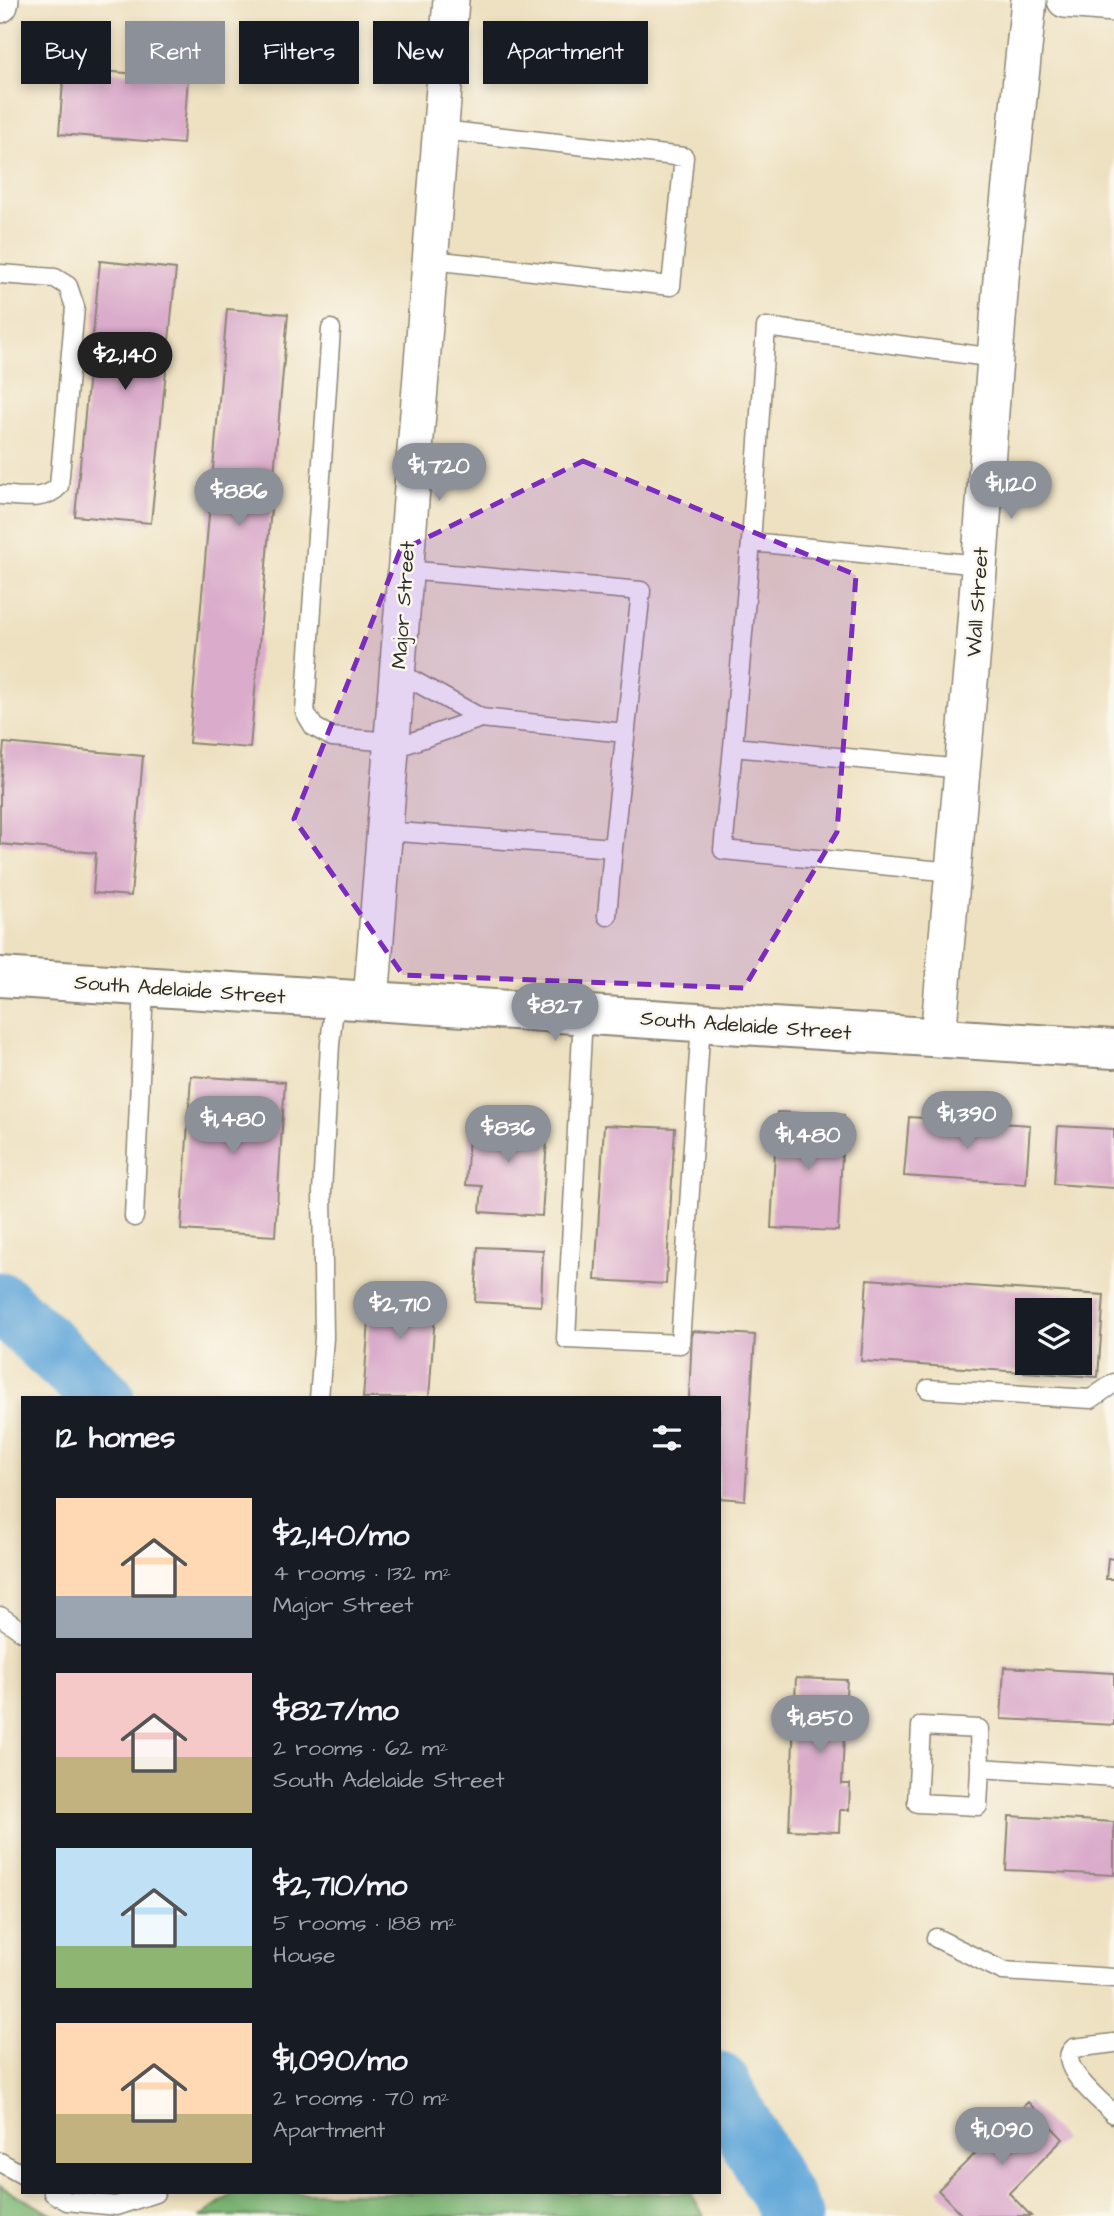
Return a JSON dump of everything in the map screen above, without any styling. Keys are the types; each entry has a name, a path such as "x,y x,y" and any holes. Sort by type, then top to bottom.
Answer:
{"street":[{"path":"0,5 1,0"},
{"name":"Major Street","path":"353,1000 385,831 451,0"},
{"name":"Wall Street","path":"937,1037 962,769 1003,253 1029,0"},
{"path":"1065,0 1114,4"},
{"name":"South Adelaide Street","path":"0,977 1114,1049"}],"lane":[{"path":"430,260 671,286 684,157 441,130"},
{"path":"0,274 55,278 68,286 75,307 59,485 52,493 40,496 0,495"},
{"path":"953,872 723,850 751,542 765,327 995,358"},
{"path":"331,329 305,712 314,727 332,737 392,746 481,718"},
{"path":"751,542 979,565"},
{"path":"406,570 641,591 607,916"},
{"path":"398,672 481,718 625,733"},
{"path":"733,747 962,769"},
{"path":"385,831 613,848"},
{"path":"134,1217 144,987"},
{"path":"318,1396 324,1338 322,1192 330,1044 353,1000"},
{"path":"583,1015 566,1339 680,1344 701,1022"},
{"path":"928,1389 1091,1399 1114,1383"},
{"path":"0,1616 21,1631"},
{"path":"921,1726 979,1729 980,1768 978,1806 917,1803 921,1726"},
{"path":"980,1768 1114,1777"},
{"path":"936,1938 1003,1971 1114,1978"},
{"path":"1114,2043 1074,2048 1069,2051 1068,2058 1071,2070 1114,2114"},
{"path":"0,2162 21,2174"},
{"path":"55,2194 67,2200 116,2206 152,2194"}],"highlighted area":[{"path":"583,461 856,575 837,832 744,988 403,975 294,819 400,551"}],"green space":[{"path":"0,2186 55,2216 0,2216"},
{"path":"233,2194 692,2194 704,2216 202,2216"}],"building":[{"path":"111,72 125,73 125,84 188,84 183,144 59,134 63,84 111,84"},
{"path":"100,261 176,269 151,523 75,516"},
{"path":"227,309 288,314 250,748 189,743"},
{"path":"4,743 143,756 131,896 93,893 96,853 0,844 0,787"},
{"path":"191,1076 285,1082 275,1236 181,1230"},
{"path":"777,1112 844,1115 838,1231 771,1228"},
{"path":"909,1117 1030,1125 1026,1184 904,1176"},
{"path":"470,1118 548,1123 542,1216 480,1212 482,1186 466,1185"},
{"path":"604,1125 675,1128 666,1284 595,1280"},
{"path":"1058,1126 1114,1129 1114,1188 1054,1184"},
{"path":"478,1247 543,1250 541,1306 475,1302"},
{"path":"867,1279 1104,1295 1098,1377 1068,1375 1092,1375 1092,1298 1015,1298 1015,1371 861,1361"},
{"path":"372,1282 437,1287 429,1396 363,1396"},
{"path":"692,1331 755,1335 745,1500 721,1498 721,1396 689,1396"},
{"path":"1108,1558 1114,1559 1114,1579 1106,1579"},
{"path":"1004,1667 1114,1673 1114,1725 1001,1719"},
{"path":"796,1678 847,1680 845,1710 856,1710 854,1735 844,1735 842,1784 850,1784 849,1810 840,1810 839,1832 789,1830"},
{"path":"1009,1816 1114,1822 1114,1875 1006,1870"},
{"path":"1028,2102 1063,2139 1009,2193 1031,2216 963,2216 938,2190"}],"waterway":[{"path":"0,1302 102,1396"},
{"path":"721,2087 792,2216"}]}
